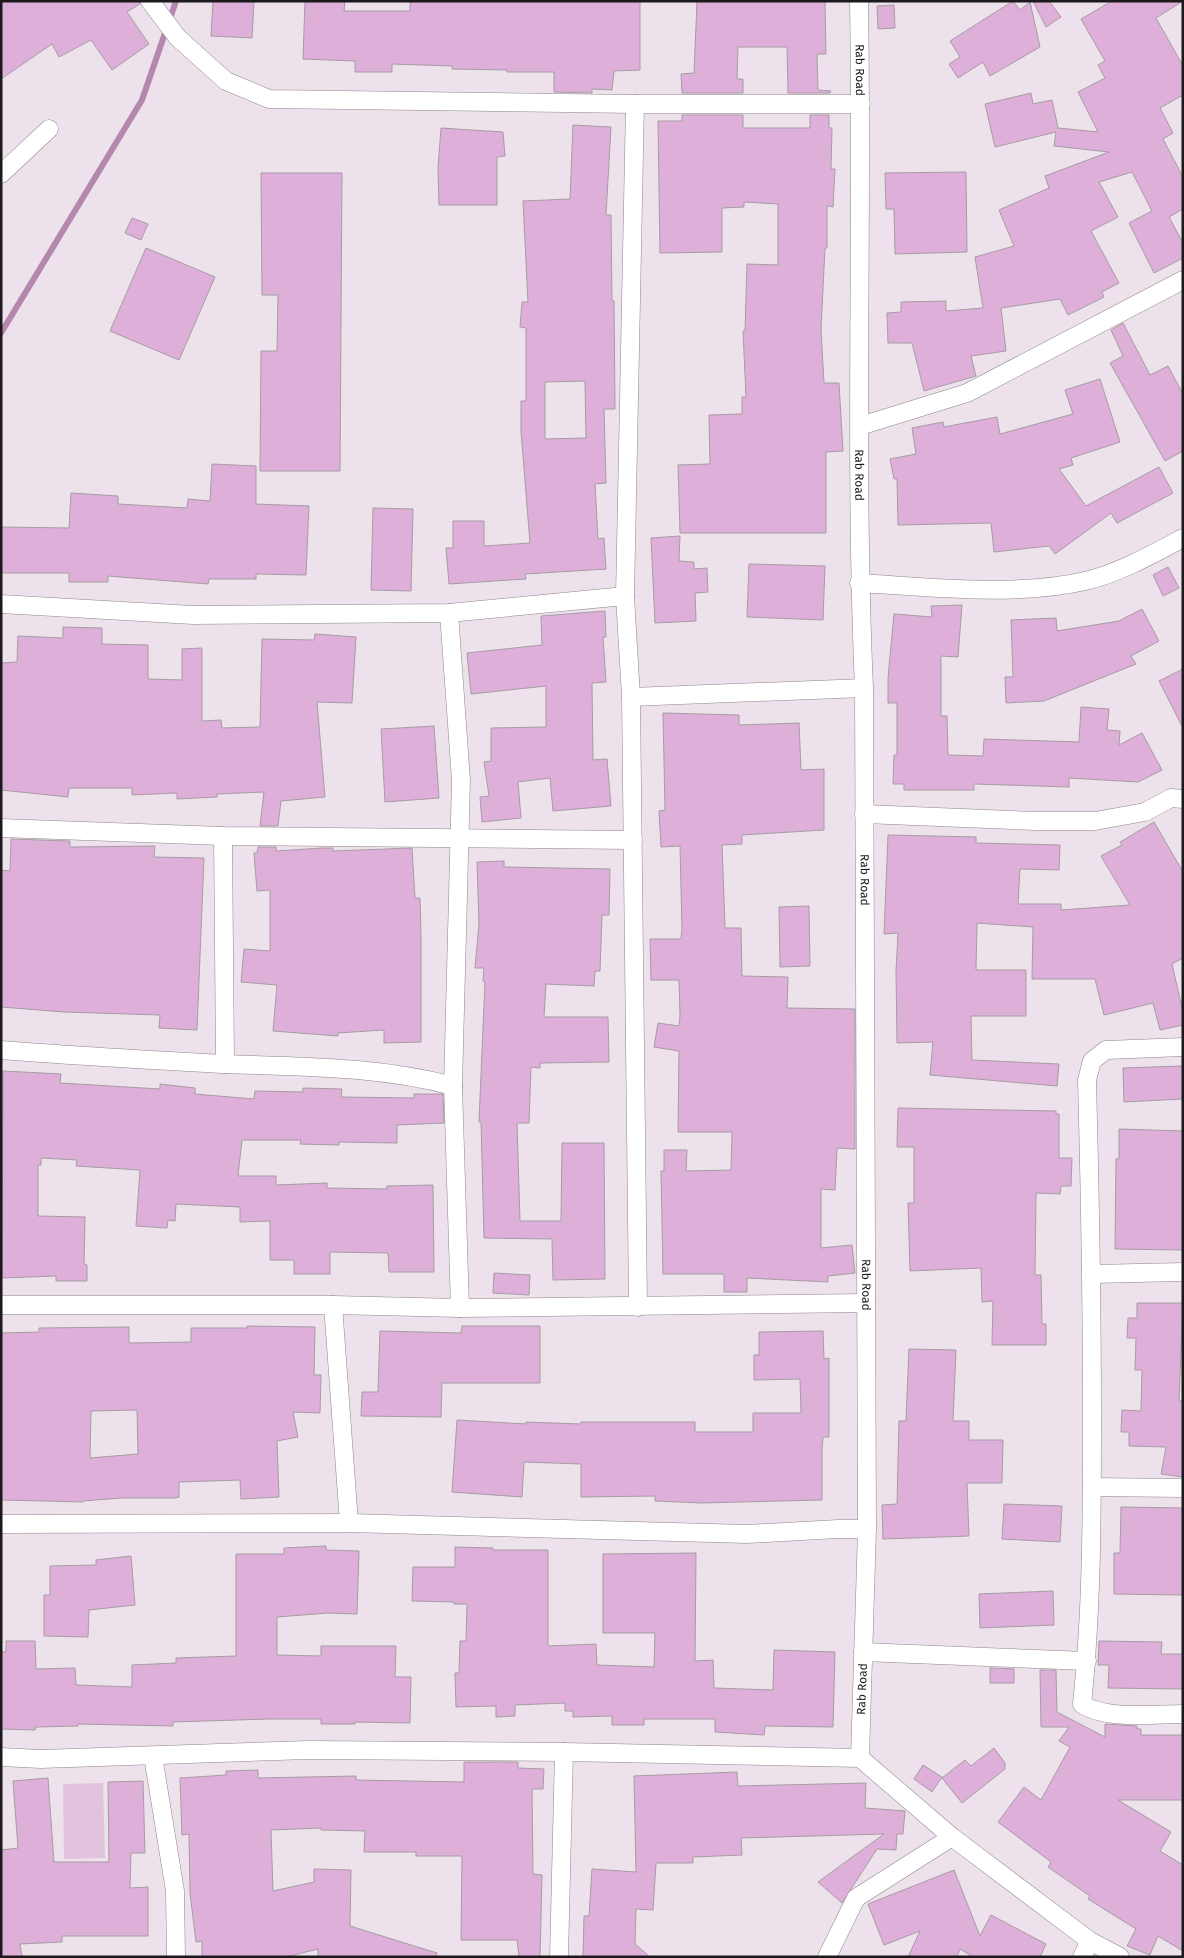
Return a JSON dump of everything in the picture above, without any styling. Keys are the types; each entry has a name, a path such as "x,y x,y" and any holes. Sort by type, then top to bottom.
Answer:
{"street":[{"path":"150,1 178,38 226,81 269,99 635,104 861,104"},
{"name":"Rab Road","path":"859,1 861,104 859,583 864,688 867,1529 860,1758"},
{"path":"635,104 625,596 631,697 638,1307"},
{"path":"1,174 49,129"},
{"path":"860,426 967,393 1183,280"},
{"path":"859,583 971,589 1042,587 1077,582 1146,558 1183,538"},
{"path":"1,604 193,615 449,613 625,596"},
{"path":"449,613 461,780 453,1086 460,1308"},
{"path":"631,697 864,688"},
{"path":"864,814 1095,821 1145,812 1172,798 1183,799"},
{"path":"1,828 223,836 633,840"},
{"path":"223,836 225,1064"},
{"path":"1183,1047 1106,1050 1092,1060 1087,1080 1092,1274 1092,1487 1087,1661 1082,1704 1092,1711 1183,1714"},
{"path":"1,1050 225,1064 312,1066 422,1078 453,1086"},
{"path":"1092,1274 1183,1272"},
{"path":"1,1305 333,1305 460,1308 866,1303"},
{"path":"333,1305 349,1523"},
{"path":"1092,1487 1183,1488"},
{"path":"1,1524 349,1523 747,1534 867,1529"},
{"path":"863,1652 1087,1661"},
{"path":"1,1757 41,1759 309,1750 564,1752 860,1758 1086,1949 1120,1957"},
{"path":"559,1957 564,1752"},
{"path":"154,1756 175,1891 176,1957"},
{"path":"827,1957 856,1898 952,1837"}],"shaded area":[{"path":"103,1783 105,1858 64,1859 63,1784"}],"building":[{"path":"1,1 140,1 140,4 127,12 149,44 112,70 91,40 59,57 52,44 1,79"},
{"path":"213,1 254,1 252,38 211,36"},
{"path":"305,1 345,1 344,11 410,11 410,1 640,1 640,70 614,71 612,90 592,89 592,93 554,92 554,72 507,72 507,70 452,69 452,66 392,64 392,72 355,72 355,61 303,59"},
{"path":"697,1 825,1 826,54 817,54 818,90 831,91 830,93 788,93 787,47 738,47 737,79 743,79 743,93 682,93 681,74 694,73"},
{"path":"1013,1 1020,10 1030,2 1040,47 990,76 983,62 958,78 949,64 960,57 950,41"},
{"path":"1033,1 1049,1 1061,17 1046,27"},
{"path":"1112,1 1183,1 1156,18 1183,66 1183,95 1160,108 1173,133 1163,139 1183,177 1183,209 1169,217 1183,243 1183,258 1154,273 1129,223 1152,211 1132,172 1099,182 1118,217 1091,231 1119,283 1102,292 1104,297 1068,315 1060,299 1001,308 1006,351 971,356 976,376 924,391 912,343 888,343 887,313 901,312 901,302 946,301 946,311 983,308 975,257 1014,246 999,210 1049,188 1045,176 1109,152 1054,146 1056,132 995,147 985,104 1031,93 1033,104 1052,100 1058,128 1098,132 1078,92 1105,78 1098,65 1105,61 1081,19"},
{"path":"894,5 895,28 878,29 877,6"},
{"path":"682,115 743,115 743,128 810,128 810,115 829,115 829,128 832,128 831,169 835,169 833,207 827,206 827,248 825,248 821,329 824,383 839,383 843,451 826,452 826,533 680,533 678,465 710,464 709,415 742,414 742,397 746,397 743,331 745,331 747,264 778,265 778,204 744,202 744,207 722,208 722,252 660,253 658,121 682,121"},
{"path":"573,125 611,127 606,215 611,215 615,409 604,409 606,483 595,484 598,539 604,538 606,569 525,574 526,579 449,584 446,548 453,548 453,521 484,521 484,546 530,543 521,431 521,401 526,401 526,328 520,327 522,302 528,302 523,201 570,199","holes":["585,381 586,438 545,439 545,382"]},
{"path":"441,128 503,132 505,156 497,157 497,205 439,205 438,168"},
{"path":"966,172 967,252 895,254 894,209 886,209 885,173"},
{"path":"261,173 342,173 340,471 260,471 261,351 277,351 278,295 262,295"},
{"path":"132,218 148,224 141,240 125,233"},
{"path":"146,248 215,277 179,360 110,331"},
{"path":"1123,323 1150,375 1168,366 1183,394 1183,451 1165,461 1110,363 1123,356 1111,330"},
{"path":"1100,379 1120,442 1071,458 1073,465 1059,469 1086,506 1159,467 1173,493 1117,523 1111,513 1055,554 1049,546 994,552 991,523 898,525 897,479 894,479 890,459 916,454 912,428 943,422 944,427 997,417 1000,434 1073,414 1065,390"},
{"path":"212,464 256,466 256,504 309,506 306,575 256,574 256,579 209,579 208,584 108,576 108,582 69,582 69,573 1,573 1,527 69,528 71,493 118,496 118,504 187,508 188,499 210,501"},
{"path":"373,508 413,509 411,591 371,590"},
{"path":"680,536 679,561 694,562 694,569 707,568 708,592 695,593 696,621 655,623 651,538"},
{"path":"749,564 825,566 823,620 747,617"},
{"path":"1168,567 1179,588 1163,596 1153,575"},
{"path":"962,605 958,657 941,656 941,716 947,716 948,755 983,756 984,739 1079,742 1081,707 1109,709 1107,730 1120,731 1119,745 1142,733 1162,770 1138,782 1069,778 1069,787 974,784 974,790 904,790 904,784 893,784 894,755 897,755 897,703 888,703 888,678 894,614 932,617 931,606"},
{"path":"1142,609 1159,641 1131,656 1136,664 1044,701 1006,703 1005,677 1013,677 1011,620 1056,618 1057,631 1119,621"},
{"path":"605,611 606,637 603,637 606,682 592,683 593,760 607,759 611,806 553,811 550,778 518,782 521,818 482,822 480,797 489,796 484,762 491,761 491,728 546,727 546,686 471,694 467,653 542,645 541,616"},
{"path":"63,627 102,628 102,644 148,645 148,679 182,680 182,649 202,648 202,721 221,720 222,728 260,727 262,639 314,640 315,634 356,637 352,703 317,702 325,797 281,801 278,826 260,826 264,792 217,794 217,797 177,799 177,793 132,795 132,788 69,788 68,797 1,790 1,663 17,662 18,636 63,638"},
{"path":"1183,669 1183,728 1159,681"},
{"path":"663,713 739,715 739,725 799,723 801,770 824,769 824,830 742,835 742,844 722,845 725,928 741,928 742,976 788,977 787,1008 855,1009 855,1149 837,1148 835,1190 821,1189 821,1248 852,1245 855,1273 828,1276 828,1282 747,1278 747,1292 724,1292 724,1274 663,1274 661,1171 664,1171 664,1150 687,1150 686,1171 731,1170 732,1132 678,1132 679,1051 654,1047 658,1023 679,1026 680,1016 679,980 651,980 650,939 681,939 682,929 680,846 661,847 659,811 665,810"},
{"path":"434,726 439,798 385,802 381,729"},
{"path":"1154,822 1183,872 1183,958 1172,964 1183,1012 1183,1025 1160,1030 1153,1003 1104,1015 1095,979 1032,979 1033,927 977,923 976,970 1026,970 1026,1016 971,1016 972,1060 1059,1064 1057,1086 930,1075 933,1042 897,1043 896,971 898,933 884,934 888,835 976,837 976,843 1060,845 1059,870 1020,869 1018,904 1061,904 1061,910 1130,905 1101,856 1122,845 1120,842"},
{"path":"11,839 70,841 70,847 155,846 154,857 204,858 197,1030 159,1028 160,1015 64,1012 1,1007 1,870 10,871"},
{"path":"258,847 276,847 276,851 322,848 333,848 333,851 412,848 415,898 420,898 421,1042 384,1043 384,1030 338,1033 338,1036 273,1031 277,985 241,982 244,949 270,951 270,890 257,891 254,853 257,853"},
{"path":"504,861 504,867 610,869 609,915 602,915 600,971 595,971 594,986 546,984 544,1017 608,1017 609,1062 540,1063 540,1068 531,1067 529,1123 517,1123 520,1221 561,1221 562,1143 604,1143 605,1279 553,1280 552,1239 484,1238 481,1122 479,1122 485,982 483,981 484,968 475,968 479,924 477,862"},
{"path":"809,906 810,966 780,967 779,907"},
{"path":"1183,1066 1183,1099 1124,1102 1123,1068"},
{"path":"3,1071 61,1074 60,1083 160,1089 160,1084 195,1088 195,1094 254,1099 255,1091 303,1092 303,1088 342,1089 341,1097 414,1098 414,1094 443,1094 444,1123 397,1125 397,1143 339,1142 339,1145 300,1144 301,1140 242,1140 238,1176 276,1176 276,1185 327,1183 327,1188 387,1189 387,1186 433,1185 434,1272 389,1272 388,1253 330,1252 330,1274 294,1274 294,1260 270,1260 270,1221 240,1222 240,1207 176,1204 175,1221 168,1220 167,1228 136,1226 140,1170 76,1166 77,1160 41,1158 41,1165 38,1165 38,1216 85,1217 84,1264 87,1265 87,1281 56,1281 56,1276 2,1278"},
{"path":"898,1108 1056,1111 1056,1114 1059,1114 1059,1158 1072,1158 1071,1186 1061,1186 1060,1194 1036,1193 1035,1275 1041,1275 1042,1324 1046,1324 1046,1345 992,1345 993,1301 982,1302 981,1268 910,1271 908,1203 914,1203 914,1147 897,1147"},
{"path":"1119,1129 1183,1131 1183,1250 1115,1249 1116,1159 1119,1159"},
{"path":"494,1273 530,1275 529,1295 493,1293"},
{"path":"1137,1303 1183,1303 1179,1401 1183,1401 1183,1477 1161,1474 1166,1447 1129,1446 1129,1432 1121,1432 1122,1410 1141,1411 1142,1370 1135,1370 1136,1338 1127,1338 1128,1318 1137,1318"},
{"path":"247,1326 315,1327 314,1375 321,1375 320,1413 293,1412 298,1437 277,1441 279,1497 241,1499 240,1480 179,1482 179,1497 176,1498 121,1498 83,1502 1,1500 1,1333 39,1332 39,1328 129,1327 129,1343 191,1342 191,1328 247,1328","holes":["137,1410 138,1454 90,1458 91,1411"]},
{"path":"462,1326 540,1326 540,1383 442,1383 441,1417 361,1416 362,1392 378,1392 380,1331 461,1333"},
{"path":"823,1331 824,1359 829,1358 829,1437 823,1437 822,1500 702,1503 655,1501 655,1496 581,1497 581,1464 524,1462 522,1497 452,1492 457,1420 526,1424 526,1422 581,1424 581,1422 695,1422 695,1432 753,1432 753,1413 801,1413 800,1379 754,1380 754,1355 759,1355 759,1332"},
{"path":"909,1349 956,1350 953,1421 969,1421 969,1440 1003,1440 1002,1483 967,1483 969,1536 883,1539 882,1505 897,1504 899,1421 906,1421"},
{"path":"1004,1504 1062,1506 1060,1542 1002,1539"},
{"path":"1121,1507 1183,1508 1183,1595 1114,1594 1114,1553 1120,1553"},
{"path":"326,1546 326,1550 359,1551 357,1614 328,1613 277,1617 277,1655 321,1656 321,1646 396,1646 395,1677 411,1677 410,1723 355,1722 355,1724 321,1724 321,1719 269,1719 173,1722 173,1726 78,1724 78,1726 36,1727 35,1730 1,1729 1,1652 6,1652 6,1641 35,1641 36,1669 75,1668 76,1685 132,1687 132,1665 176,1663 176,1658 236,1656 236,1554 284,1554 284,1548"},
{"path":"455,1547 493,1548 493,1550 548,1550 548,1646 596,1644 597,1665 654,1667 655,1633 603,1633 603,1554 696,1553 695,1661 713,1660 714,1688 773,1690 774,1650 835,1652 833,1727 765,1726 764,1735 715,1732 715,1719 644,1719 644,1725 612,1725 612,1716 573,1717 573,1711 565,1711 565,1703 515,1705 515,1716 496,1717 496,1706 456,1707 455,1673 459,1673 460,1641 466,1641 467,1604 412,1601 413,1567 455,1567"},
{"path":"131,1556 135,1605 89,1610 88,1637 44,1636 44,1595 50,1595 50,1566 96,1565 96,1560"},
{"path":"1053,1591 1054,1625 980,1628 979,1594"},
{"path":"1099,1641 1162,1642 1161,1654 1183,1654 1183,1689 1108,1688 1109,1665 1098,1665"},
{"path":"990,1668 1014,1669 1014,1683 990,1683"},
{"path":"1040,1670 1056,1670 1057,1712 1105,1737 1105,1724 1137,1726 1137,1729 1141,1729 1141,1735 1183,1735 1183,1800 1118,1800 1171,1832 1160,1851 1183,1865 1183,1951 1158,1936 1150,1955 1127,1946 1136,1929 1088,1899 1090,1896 1048,1867 1051,1862 998,1822 1024,1787 1041,1800 1070,1747 1059,1741 1069,1727 1041,1727"},
{"path":"994,1748 1005,1763 1005,1769 962,1803 942,1778 965,1760 971,1766"},
{"path":"464,1762 518,1762 518,1768 544,1769 543,1789 532,1789 533,1874 542,1875 540,1957 519,1957 517,1940 461,1940 462,1856 416,1856 416,1852 364,1852 365,1831 321,1830 321,1828 271,1830 273,1891 314,1882 314,1869 351,1870 350,1926 437,1953 436,1957 318,1957 318,1949 286,1957 202,1957 202,1941 196,1942 190,1893 189,1834 182,1835 180,1778 226,1775 226,1771 258,1770 258,1778 356,1776 356,1780 464,1782"},
{"path":"923,1765 942,1777 932,1792 914,1779"},
{"path":"737,1772 738,1786 866,1783 865,1808 905,1811 903,1834 897,1834 896,1850 877,1849 842,1903 818,1882 884,1834 741,1838 742,1855 693,1857 693,1863 656,1863 653,1910 636,1909 635,1944 650,1957 583,1957 584,1916 589,1916 592,1869 636,1872 634,1776"},
{"path":"48,1778 54,1862 109,1862 108,1782 143,1781 145,1853 131,1853 130,1888 148,1887 148,1936 62,1936 62,1942 20,1944 22,1957 1,1957 1,1850 18,1848 13,1781"},
{"path":"954,1870 980,1936 991,1915 1046,1944 1040,1957 969,1957 970,1955 960,1949 957,1957 908,1957 920,1931 884,1945 868,1904"}],"waterway":[{"path":"1,333 142,100 176,1"}]}
